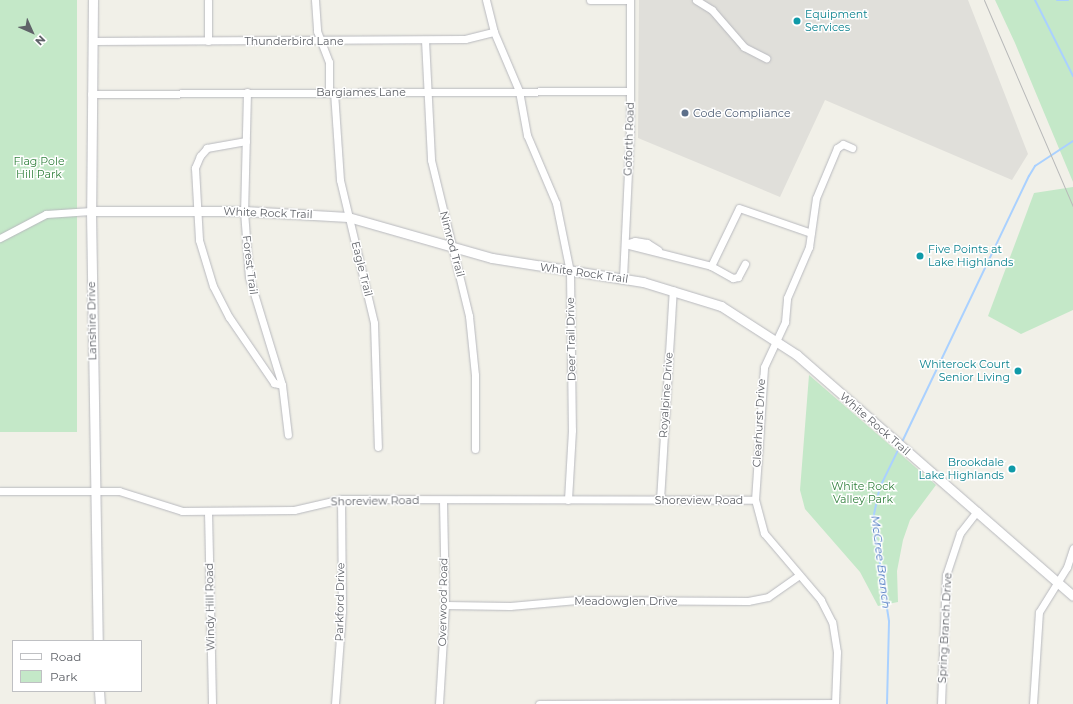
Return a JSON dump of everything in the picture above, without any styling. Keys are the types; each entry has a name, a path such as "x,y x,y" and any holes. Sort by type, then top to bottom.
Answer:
{"street":[{"name":"Lanshire Drive","path":"93,0 91,212 98,640"},
{"path":"208,0 208,41"},
{"name":"Eagle Trail","path":"316,0 321,40 329,62 340,180 374,323 378,447"},
{"name":"Deer Trail Drive","path":"486,0 494,32 519,91 526,135 556,203 570,272 572,430 568,500"},
{"path":"590,0 630,0"},
{"name":"Goforth Road","path":"622,278 630,91 630,0"},
{"path":"696,0 712,10 744,47 766,58"},
{"name":"Thunderbird Lane","path":"92,41 425,40 465,39 494,32"},
{"name":"Nimrod Trail","path":"425,40 426,92 431,160 469,316 473,349 475,449"},
{"name":"Bargiames Lane","path":"91,94 630,91"},
{"name":"Forest Trail","path":"247,92 244,211 254,298 282,384 288,435"},
{"path":"246,141 207,148 200,156 195,168 196,211 205,264 221,303 274,383 282,384"},
{"name":"Clearhurst Drive","path":"835,704 837,652 832,622 821,600 764,533 755,500 762,376 776,339 785,322 787,298 807,254 811,233 812,211 838,148 843,144 852,148"},
{"path":"711,266 739,208 811,233"},
{"name":"White Rock Trail","path":"0,238 46,214 91,212 244,211 348,217 452,246 570,272 622,278 673,290 721,306 776,339 977,511 1073,596"},
{"path":"624,244 635,241 658,250 711,266 733,278 738,277 745,264"},
{"name":"Royalpine Drive","path":"660,500 673,290"},
{"name":"Shoreview Road","path":"0,491 96,491 130,493 182,511 294,510 341,499 755,500"},
{"name":"Parkford Drive","path":"335,704 342,611 341,499"},
{"name":"Overwood Road","path":"439,704 445,605 443,500"},
{"name":"Windy Hill Road","path":"208,511 212,704"},
{"name":"Spring Branch Drive","path":"941,704 946,575 960,533 977,511"},
{"path":"1033,704 1036,624 1045,596 1067,567 1073,548"},
{"name":"Meadowglen Drive","path":"445,605 510,606 577,600 748,601 768,597 799,575"},
{"path":"99,692 100,704"},
{"path":"539,704 835,704"}],"shaded area":[{"path":"639,0 968,0 1028,154 1012,180 825,100 780,197 638,138"}],"green space":[{"name":"Flag Pole Hill Park","path":"0,0 77,0 77,432 0,432"},
{"path":"995,0 1073,0 1073,182 1015,43"},
{"path":"1073,187 1073,310 1021,334 988,316 1034,193"},
{"name":"White Rock Valley Park","path":"809,375 936,485 910,520 903,540 897,571 898,602 878,606 860,572 805,509 800,490"}],"waterway":[{"name":"McCree Branch","path":"1035,0 1073,76"},
{"path":"1057,0 1068,0"},
{"name":"McCree Branch","path":"902,442 1029,176 1035,166 1073,141"},
{"name":"McCree Branch","path":"887,704 889,621 873,519 880,487 899,448"}],"tram line":[{"path":"984,0 1073,207"}],"place":[{"name":"Equipment Services","path":"797,21"},
{"name":"Code Compliance","path":"685,113"},
{"name":"Five Points at Lake Highlands","path":"920,256"},
{"name":"Whiterock Court Senior Living","path":"1018,371"},
{"name":"Brookdale Lake Highlands","path":"1012,469"}]}
